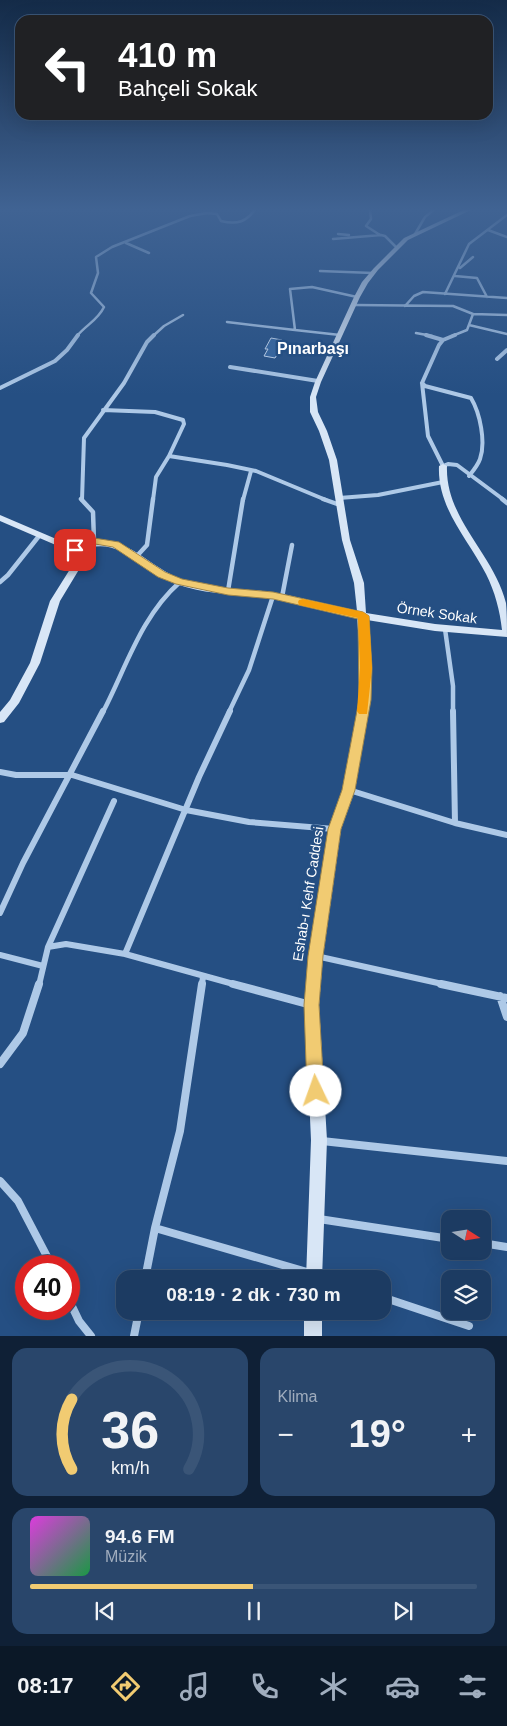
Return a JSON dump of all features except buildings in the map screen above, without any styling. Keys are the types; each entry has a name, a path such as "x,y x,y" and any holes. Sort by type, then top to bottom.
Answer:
{"street":[{"path":"0,388 55,361 67,350 85,326 100,316 104,307 91,294 90,290 98,270"},
{"name":"Eshab-ı Kehf Caddesi","path":"314,1270 319,1140 312,1005 316,956 335,829 349,790 365,700 366,668 360,584 346,540 333,460 324,431 314,412 313,397 318,381 365,282 375,270"},
{"path":"445,294 458,270"},
{"path":"320,271 373,273"},
{"path":"455,276 477,278 486,297"},
{"path":"295,330 290,289 293,286 332,291 356,301 404,306 453,306 473,314 507,315"},
{"path":"404,306 414,296 423,292 507,298"},
{"path":"473,314 466,330 443,340 434,353 422,383 428,436 443,466 445,495 491,574 504,611 507,634"},
{"path":"75,550 94,541 93,512 81,498 84,438 124,382 148,342 164,326 183,315"},
{"path":"227,322 340,335"},
{"path":"469,325 507,334"},
{"path":"416,333 443,340"},
{"path":"497,359 507,350"},
{"path":"230,367 318,381"},
{"path":"422,383 425,386 471,398 476,404 482,447 480,460 469,476"},
{"path":"103,410 155,412 183,420 184,424 169,456 156,477 147,545 136,557"},
{"path":"169,456 211,462 251,471 282,480 318,499 339,502 380,496 409,488 443,482"},
{"path":"443,466 448,464 457,465 507,503"},
{"path":"228,591 241,506 251,471"},
{"path":"0,518 75,550 82,558 55,601 35,663 14,703 0,719"},
{"path":"0,582 8,575 39,536"},
{"name":"Örnek Sokak","path":"94,541 116,545 162,574 180,582 228,591 278,597 363,616 445,630 507,634"},
{"path":"124,954 199,777 249,670 278,597 292,545"},
{"path":"0,913 23,863 72,775 138,636 172,589 180,582"},
{"path":"445,630 453,686 455,823"},
{"path":"0,772 16,775 72,775 186,810 249,822 335,829"},
{"path":"349,790 455,823 507,835"},
{"path":"0,1064 23,1033 36,996 48,947 114,801"},
{"path":"48,947 66,944 124,954 312,1005"},
{"path":"0,955 43,966"},
{"path":"316,956 503,997 507,1017"},
{"path":"148,1270 155,1228 180,1131 203,976"},
{"path":"319,1140 507,1161"},
{"path":"0,1181 18,1201 46,1255"},
{"path":"316,1219 441,1238"},
{"path":"155,1228 294,1270"},
{"path":"491,1244 507,1247"},
{"path":"391,1300 469,1326"},
{"path":"79,1320 91,1336"},
{"path":"134,1336 137,1320"},
{"path":"313,1336 314,1320"}],"slow traffic":[{"path":"303,602 363,616 366,668 363,711"}],"district":[{"name":"Pınarbaşı","path":"313,348"}],"route":[{"path":"75,550 94,541 116,545 162,574 180,582 228,591 273,596 363,616 366,668 365,700 349,790 335,829 316,956 312,1005 316,1091"}]}
